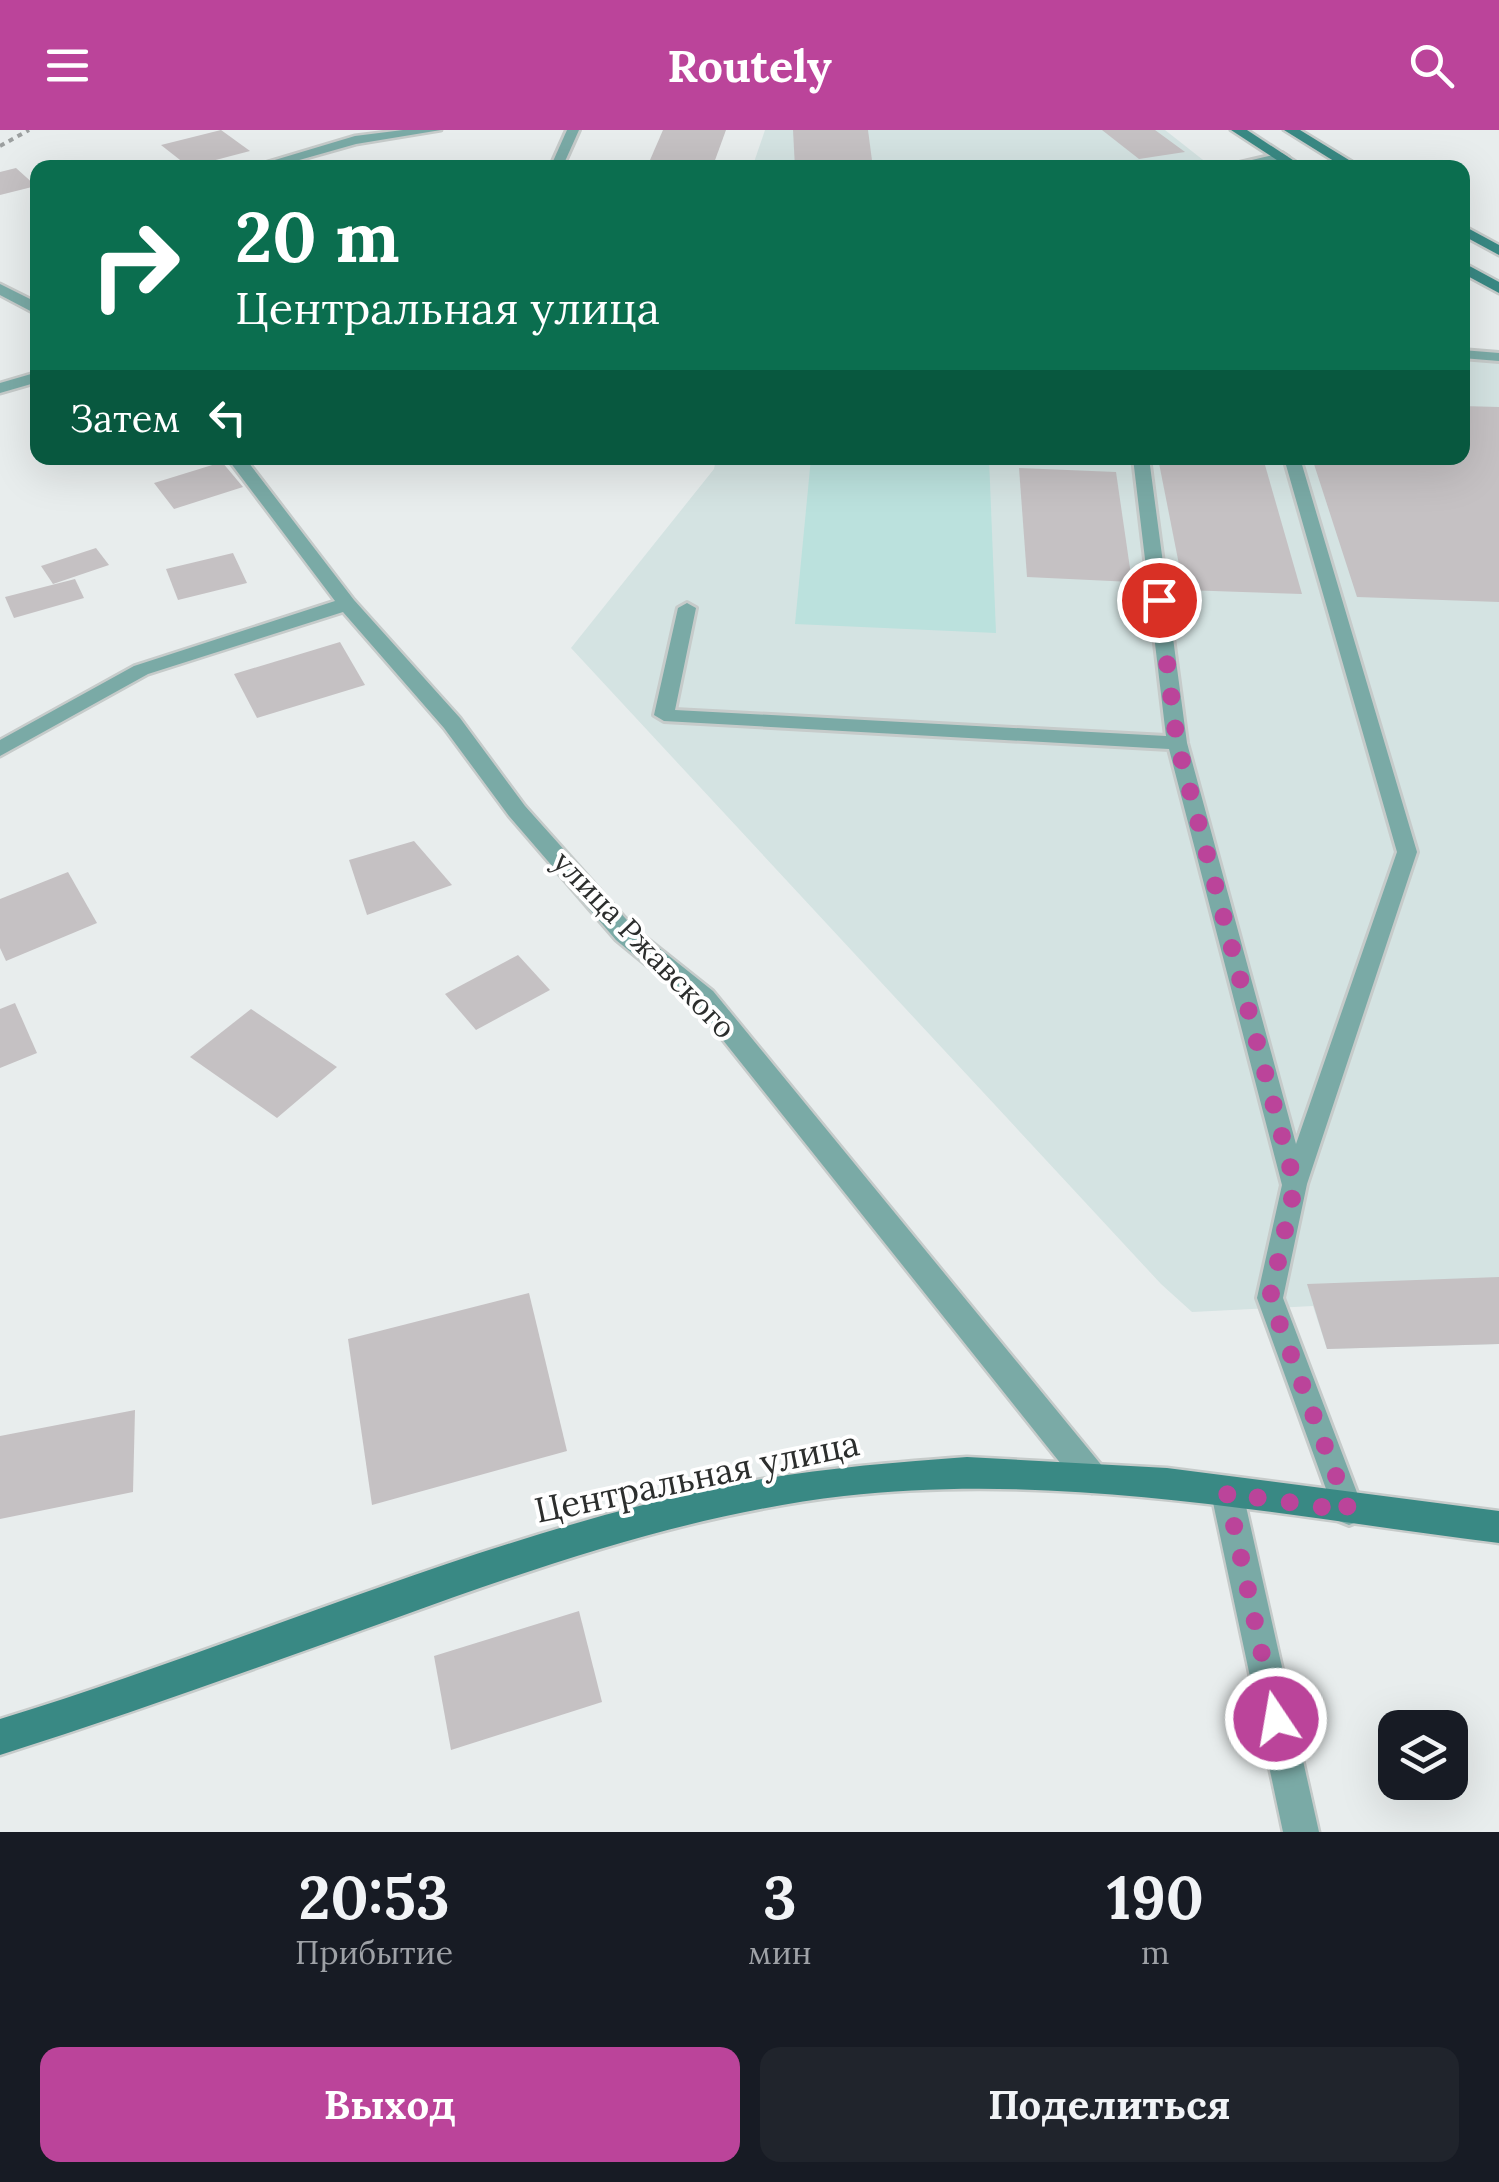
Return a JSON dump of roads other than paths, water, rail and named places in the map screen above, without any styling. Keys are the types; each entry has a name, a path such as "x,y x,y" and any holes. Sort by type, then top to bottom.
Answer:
{"street":[{"path":"283,160 355,140 434,130"},
{"path":"1238,130 1287,160"},
{"path":"1291,130 1342,160"},
{"path":"1470,234 1499,251"},
{"path":"1470,271 1499,288"},
{"path":"0,289 30,305"},
{"path":"16,297 30,289"},
{"path":"0,388 30,379"},
{"name":"улица Ржавского","path":"241,465 347,604 452,723 517,811 625,934 704,998 1092,1478"},
{"path":"0,749 140,670 347,604"},
{"name":"Центральная улица","path":"0,1738 262,1653 565,1541 754,1498 863,1480 966,1472 1092,1478 1499,1527"},
{"path":"1227,1493 1301,1832"}],"lane":[{"path":"560,160 573,130"},
{"path":"1266,160 1282,157"},
{"path":"1470,354 1499,357"},
{"path":"1142,465 1177,742 1295,1185"},
{"path":"1294,465 1407,852 1295,1185 1270,1298 1349,1511"},
{"path":"687,608 664,715 1177,742"}]}
